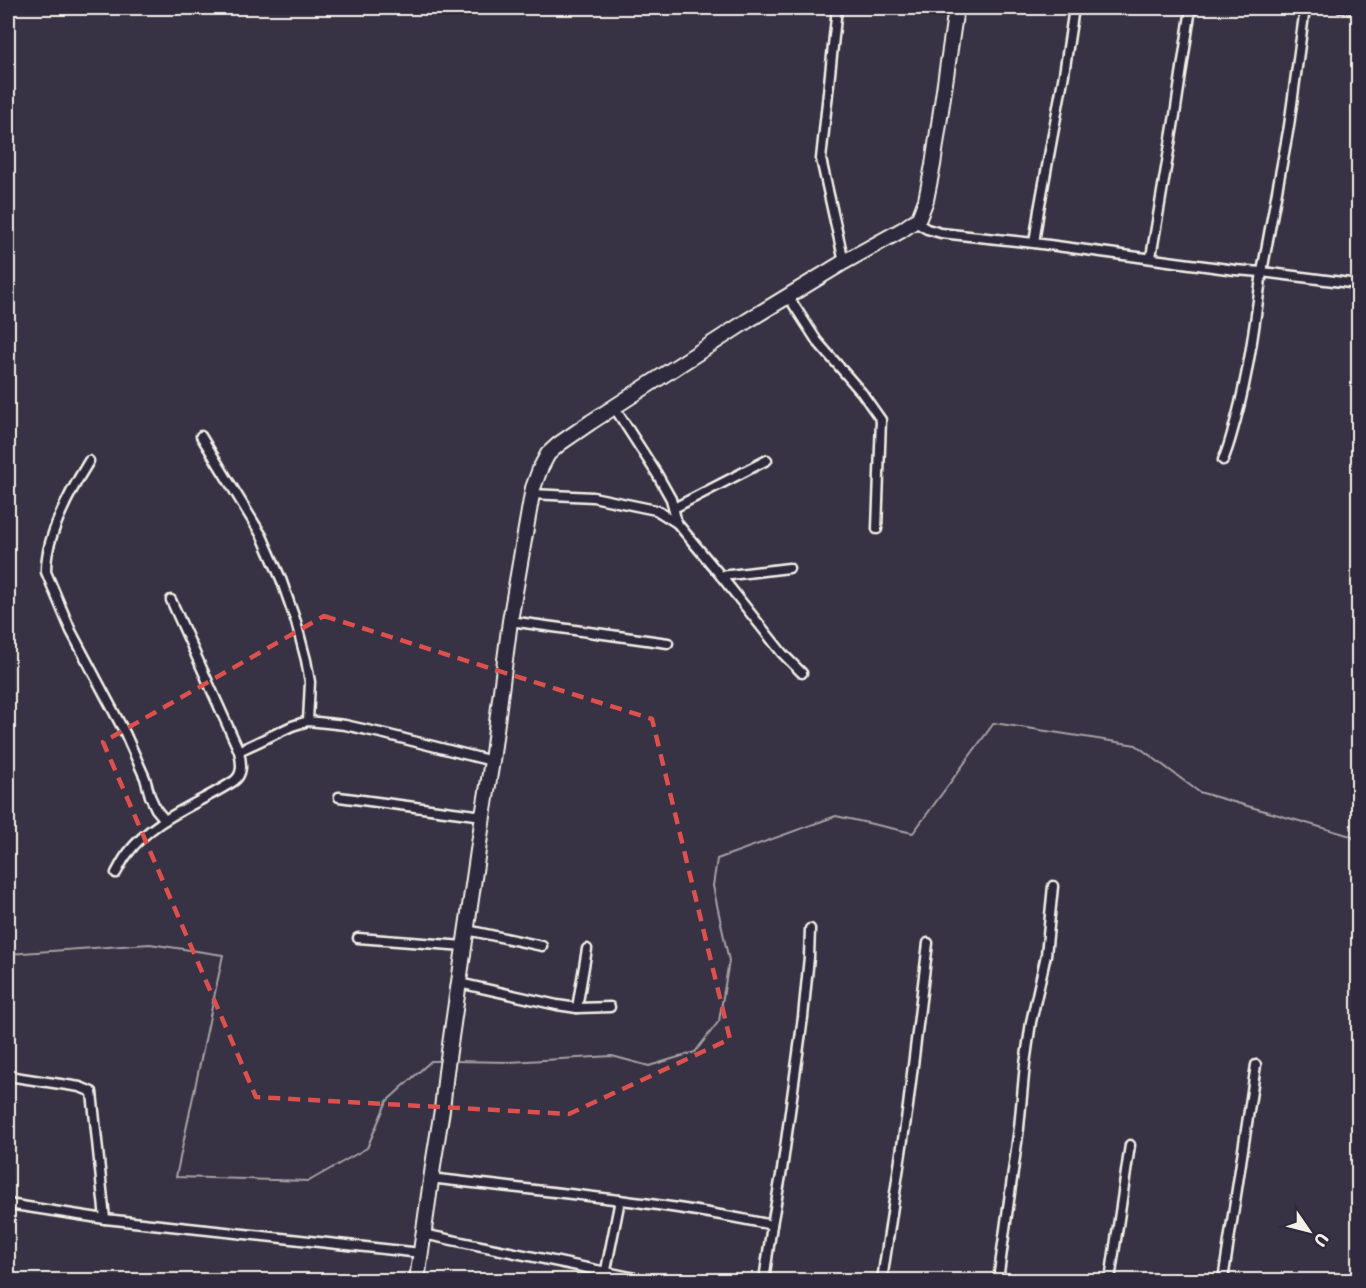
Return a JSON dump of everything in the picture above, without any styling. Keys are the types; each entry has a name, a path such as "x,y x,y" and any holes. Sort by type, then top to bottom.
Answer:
{"highway":[{"path":"417,1281 510,621 532,494 540,470 548,454 614,407 788,296 915,222 922,213 926,200 956,8"}],"street":[{"path":"837,8 821,159 844,262"},
{"path":"1035,243 1074,8"},
{"path":"1151,258 1191,8"},
{"path":"1224,460 1248,370 1262,272 1289,126 1305,8"},
{"path":"1341,8 1359,10"},
{"path":"915,222 941,233 1359,284"},
{"path":"788,296 817,341 862,393 881,420 877,529"},
{"path":"614,407 657,474 674,508 676,523"},
{"path":"201,436 262,536 281,579 306,660 310,682 308,721"},
{"path":"674,508 767,460"},
{"path":"89,461 62,511 46,558 46,572 71,631 125,733 145,777 153,802 165,820"},
{"path":"532,494 592,497 651,509 676,523 722,576 782,653 802,673"},
{"path":"722,576 789,568"},
{"path":"116,873 134,846 165,820 224,788 237,779 241,770 239,751 171,600"},
{"path":"510,621 668,643"},
{"path":"239,751 308,721 386,734 492,761"},
{"path":"339,797 483,816"},
{"path":"998,1281 1019,1128 1029,1033 1046,955 1053,886"},
{"path":"764,1281 803,1017 810,929"},
{"path":"467,930 542,946"},
{"path":"358,938 464,946"},
{"path":"882,1281 908,1106 928,943"},
{"path":"577,1008 587,950"},
{"path":"459,983 543,1003 577,1008 610,1007"},
{"path":"1223,1281 1256,1065"},
{"path":"8,1076 80,1087 92,1092 105,1219"},
{"path":"1110,1281 1130,1145"},
{"path":"431,1178 716,1213 772,1225"},
{"path":"605,1276 620,1200"},
{"path":"8,1203 105,1219 421,1253"},
{"path":"423,1234 605,1276 645,1281"}],"highlighted area":[{"path":"324,616 652,719 730,1039 569,1114 256,1097 103,742"}],"waterway":[{"path":"453,1061 510,1062 612,1056 649,1066 695,1052 719,1021 729,961 713,886 717,859 836,816 913,833 994,723 1136,745 1199,792 1351,836 1358,843"},
{"path":"8,954 150,944 223,955 176,1177 309,1181 367,1148 387,1101 431,1061 442,1061"}]}
